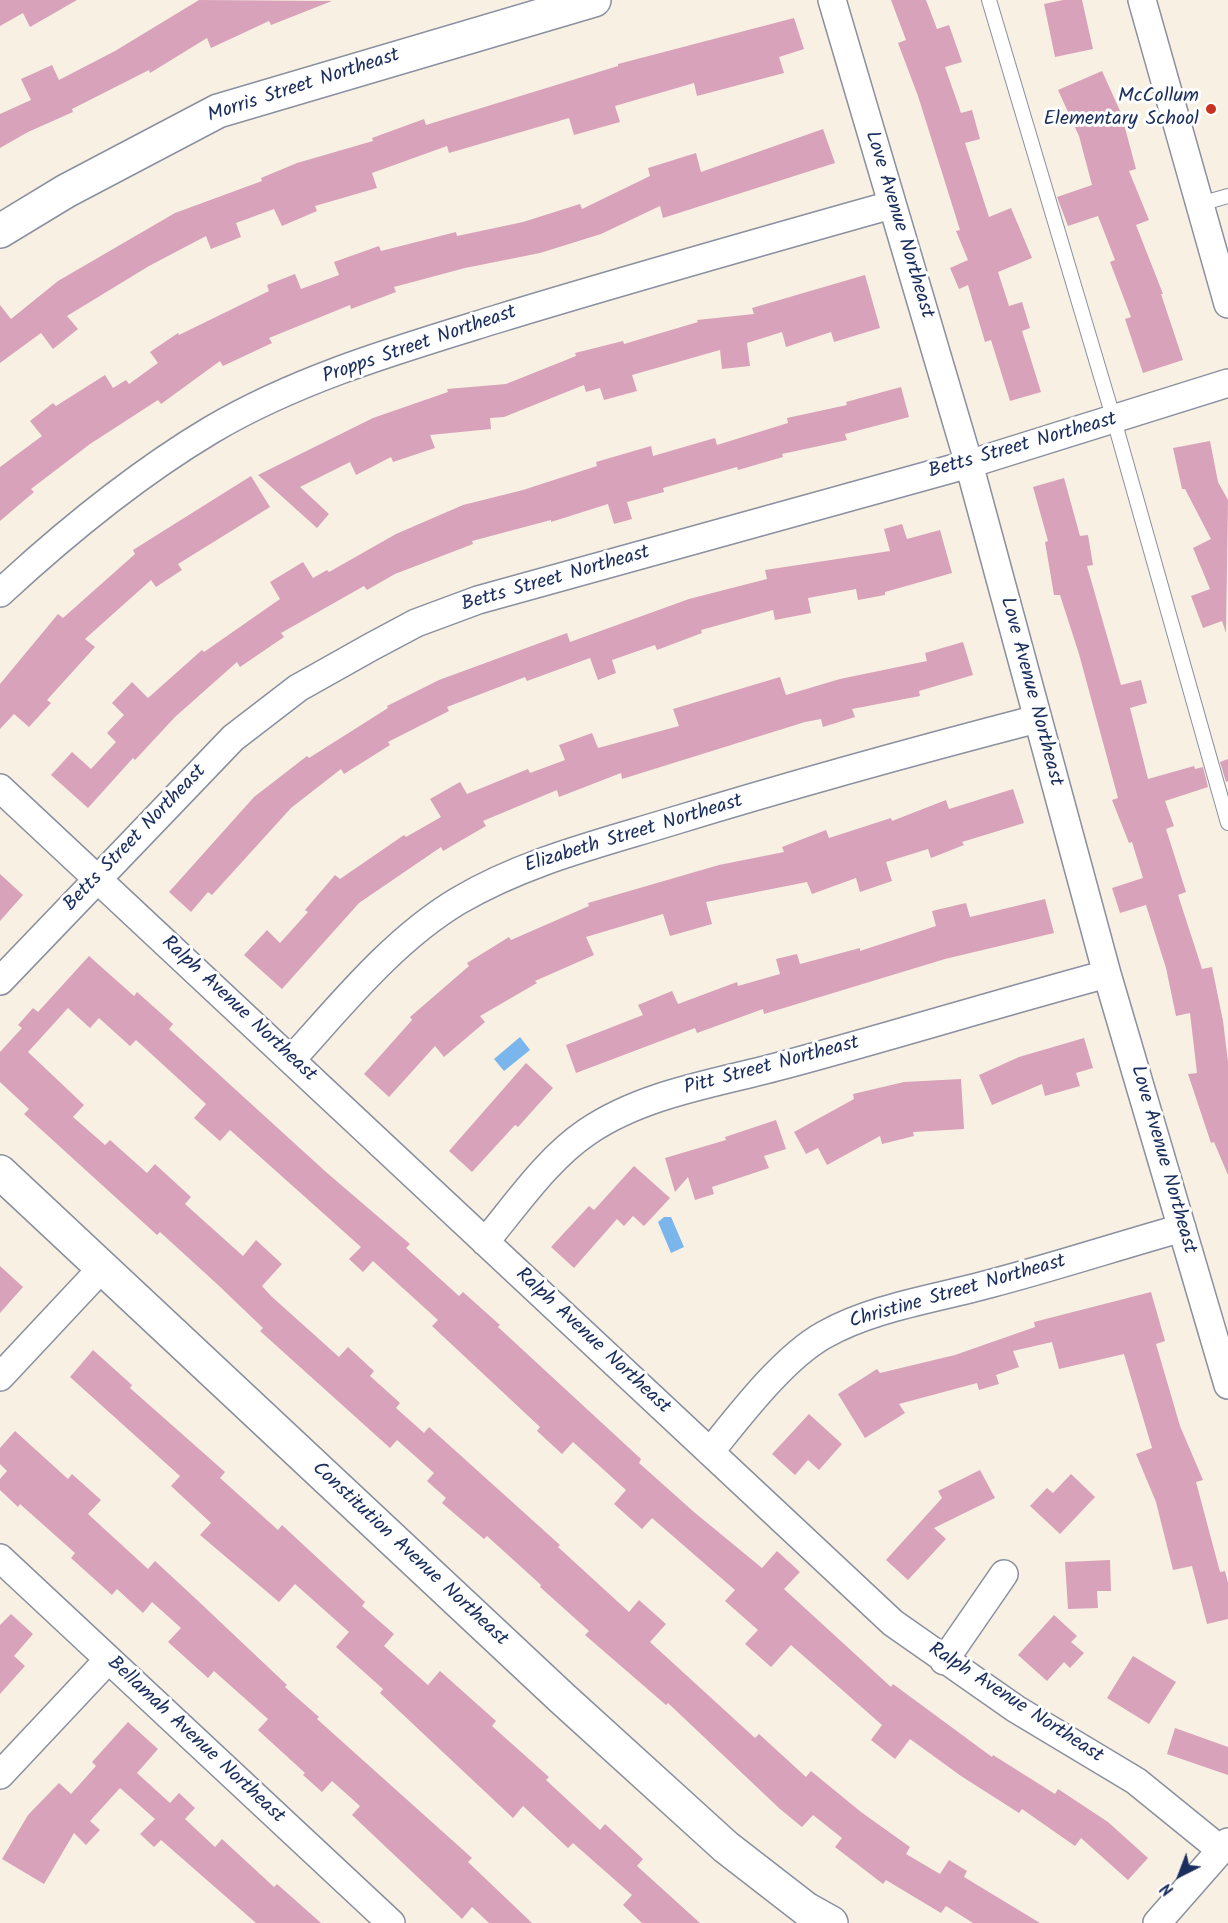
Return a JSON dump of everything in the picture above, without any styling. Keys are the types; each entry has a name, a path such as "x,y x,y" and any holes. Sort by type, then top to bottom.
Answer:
{"street":[{"name":"Morris Street Northeast","path":"0,231 66,191 218,111 594,0"},
{"name":"Love Avenue Northeast","path":"832,0 969,464 1036,719 1107,974 1228,1385"},
{"path":"1143,0 1228,304"},
{"name":"Propps Street Northeast","path":"0,593 65,533 139,477 212,429 286,392 393,351 588,291 891,205"},
{"name":"Betts Street Northeast","path":"0,981 233,738 298,688 416,623 478,600 969,464 1228,383"},
{"name":"Elizabeth Street Northeast","path":"291,1060 396,947 456,902 495,881 542,861 713,809 1036,719"},
{"name":"Ralph Avenue Northeast","path":"0,788 893,1623 1016,1709 1136,1781 1225,1846"},
{"name":"Pitt Street Northeast","path":"485,1242 564,1152 586,1133 630,1111 680,1091 793,1063 1107,974"},
{"name":"Constitution Avenue Northeast","path":"0,1172 562,1698 726,1847 806,1909 831,1923"},
{"name":"Christine Street Northeast","path":"710,1452 754,1400 796,1357 824,1335 871,1315 993,1283 1182,1228"},
{"path":"0,1377 102,1268"},
{"name":"Bellamah Avenue Northeast","path":"0,1558 391,1923"},
{"path":"945,1661 1004,1574"},
{"path":"0,1775 108,1660"},
{"path":"1156,1923 1225,1846"}],"lane":[{"path":"989,0 1114,420 1228,823"},
{"path":"1200,204 1228,195"}],"water":[{"path":"520,1037 530,1050 504,1071 494,1059"},
{"path":"664,1217 671,1217 684,1247 671,1253 658,1222"}],"building":[{"path":"0,0 77,0 30,27 23,13 0,26"},
{"path":"199,0 332,1 271,25 269,21 211,48 207,38 150,73 149,70 72,109 73,112 28,132 0,148 0,114 31,100 21,79 52,65 59,80 115,51"},
{"path":"891,0 926,0 937,29 949,25 962,62 945,67 961,113 972,110 980,139 965,143 989,217 1011,208 1032,258 998,272 1009,306 1022,302 1030,328 1022,331 1041,392 1010,401 991,340 985,342 968,285 959,289 950,268 968,260 956,231 960,230 918,96 898,43 906,40"},
{"path":"1063,0 1082,0 1093,49 1055,57 1044,4"},
{"path":"794,18 804,49 779,57 784,73 697,96 694,83 615,106 620,122 574,135 569,118 449,153 447,146 372,173 377,188 315,206 317,211 282,226 274,209 236,223 241,237 211,249 206,236 149,266 67,316 78,329 53,349 41,333 0,363 0,305 11,319 58,281 175,213 262,181 261,178 297,163 373,141 372,138 424,119 426,125 618,66 618,64"},
{"path":"1102,71 1121,113 1136,169 1129,171 1149,220 1136,225 1163,294 1161,294 1183,360 1143,373 1125,319 1131,317 1110,262 1115,260 1098,216 1068,226 1057,197 1092,185 1079,136 1058,90"},
{"path":"823,129 835,163 663,218 660,206 601,234 540,253 465,268 394,287 396,292 351,309 350,305 269,338 272,343 223,366 220,361 161,404 158,400 90,444 31,489 34,492 0,521 0,467 42,436 30,421 53,403 56,406 105,375 113,388 126,380 129,384 158,363 150,352 178,333 179,335 269,291 267,285 295,274 301,289 339,275 334,262 379,246 381,251 456,232 457,236 523,222 580,204 582,209 650,176 648,168 696,153 701,172"},
{"path":"865,275 880,328 834,342 831,332 786,347 782,332 747,343 750,366 722,369 720,350 632,375 637,391 604,400 600,388 586,392 584,385 504,417 490,418 491,429 430,435 435,448 393,462 391,457 356,475 350,462 300,487 329,514 317,528 258,475 373,418 448,392 447,389 506,384 576,356 575,353 623,341 624,344 698,322 697,320 754,314 752,308"},
{"path":"901,387 909,417 845,434 847,440 782,454 783,457 738,470 737,467 663,488 664,492 627,502 632,519 614,524 608,504 551,522 551,520 472,541 473,544 395,574 367,590 364,586 281,633 284,637 240,667 237,662 175,717 135,760 133,758 88,808 51,775 72,752 91,769 116,742 107,733 124,715 112,703 132,682 148,698 202,650 204,652 280,599 270,582 303,562 313,578 327,570 329,572 396,534 463,505 523,490 597,466 596,462 651,446 653,456 715,438 717,445 788,423 787,418 847,405 846,402"},
{"path":"1210,441 1218,482 1228,500 1226,633 1222,621 1203,628 1191,596 1210,589 1193,548 1211,539 1185,489 1182,489 1173,448"},
{"path":"251,476 270,507 178,564 182,570 156,587 151,580 85,639 95,647 47,700 51,703 29,727 14,714 0,729 0,684 58,614 63,618 135,554 133,550"},
{"path":"1064,478 1080,536 1088,535 1093,565 1087,566 1121,685 1141,680 1147,703 1130,708 1148,779 1194,766 1195,769 1203,767 1208,787 1165,801 1174,826 1166,829 1186,892 1178,895 1202,969 1212,967 1223,1021 1228,1062 1228,1175 1214,1142 1211,1143 1188,1074 1197,1073 1190,1013 1176,1016 1166,968 1146,905 1120,913 1112,888 1143,878 1132,842 1129,843 1112,800 1118,798 1079,654 1060,595 1054,595 1045,542 1048,541 1033,487"},
{"path":"902,524 907,539 940,530 952,573 885,592 885,595 858,600 856,589 808,598 811,613 775,620 773,610 701,630 702,633 657,650 655,645 612,660 616,673 598,680 590,658 527,681 525,677 447,707 449,711 388,742 390,745 344,774 341,769 291,808 212,895 208,892 191,912 169,892 254,797 307,756 309,758 388,708 387,706 439,680 567,633 570,642 689,599 767,579 765,570 890,551 884,529"},
{"path":"963,642 973,675 919,691 920,696 852,709 855,717 823,727 821,719 805,722 622,779 621,773 559,797 557,790 483,821 486,826 443,851 441,847 359,903 282,989 244,955 267,930 280,943 308,912 305,910 335,875 340,879 404,835 406,837 441,817 430,799 460,782 467,794 528,769 530,773 565,760 559,745 592,733 598,748 679,726 673,709 780,677 786,695 840,679 927,661 925,653"},
{"path":"1228,759 1228,781 1226,782 1220,762"},
{"path":"1013,789 1024,823 962,842 964,845 931,858 928,849 886,862 892,881 860,892 856,878 812,894 807,882 706,902 712,924 670,936 663,914 586,937 594,955 535,981 537,983 480,1016 485,1022 444,1057 435,1046 389,1097 364,1074 412,1020 410,1017 469,966 467,963 509,937 511,940 589,906 588,903 719,865 784,852 782,847 826,830 829,838 891,818 892,821 946,800 949,809"},
{"path":"0,874 23,895 0,921"},
{"path":"1045,899 1054,933 945,959 764,1014 763,1009 697,1033 695,1028 576,1073 566,1045 643,1015 638,1005 672,991 678,1004 737,982 738,986 780,974 776,959 797,954 800,964 860,948 860,951 936,926 932,911 966,903 970,917"},
{"path":"89,956 134,996 137,992 173,1024 169,1029 326,1172 410,1244 406,1248 459,1296 463,1292 500,1325 498,1327 641,1459 639,1463 694,1512 762,1568 777,1551 800,1572 784,1589 891,1687 893,1684 992,1757 993,1755 1055,1794 1058,1789 1108,1822 1148,1858 1128,1880 1081,1838 1075,1846 1022,1809 1019,1813 961,1776 910,1739 895,1759 871,1740 882,1725 791,1645 771,1667 745,1644 758,1630 725,1601 735,1590 652,1518 642,1529 614,1504 626,1490 573,1442 562,1454 537,1431 540,1427 432,1326 438,1320 373,1261 363,1272 349,1259 361,1247 230,1130 220,1141 194,1118 206,1104 136,1040 130,1046 99,1018 90,1028 68,1008 28,1052 84,1105 73,1117 105,1145 110,1140 147,1173 155,1164 191,1197 185,1204 243,1256 256,1240 282,1264 262,1286 271,1296 339,1357 348,1347 374,1371 370,1376 400,1403 396,1408 424,1433 429,1427 560,1545 558,1547 629,1612 639,1600 666,1624 650,1642 755,1738 759,1734 806,1777 811,1771 861,1812 910,1847 906,1854 940,1874 949,1860 967,1871 964,1877 1040,1923 973,1923 946,1906 941,1913 886,1880 883,1884 835,1847 842,1838 813,1815 802,1827 780,1809 668,1703 666,1705 585,1635 589,1631 487,1536 484,1539 442,1503 446,1498 427,1481 434,1473 397,1440 390,1448 260,1331 263,1328 217,1284 160,1232 157,1235 24,1114 29,1109 0,1082 0,1052 22,1028 18,1025 33,1008 38,1012"},
{"path":"1084,1038 1093,1068 1076,1073 1080,1086 1045,1096 1042,1084 992,1105 979,1075 1019,1057"},
{"path":"526,1063 553,1088 518,1127 515,1125 472,1172 449,1151"},
{"path":"961,1079 964,1129 913,1132 914,1136 882,1144 880,1136 827,1165 818,1148 806,1154 794,1132 854,1099 853,1094 904,1082"},
{"path":"776,1120 786,1149 764,1156 769,1168 712,1187 714,1194 695,1200 688,1177 675,1192 665,1158 726,1140 725,1137"},
{"path":"634,1166 670,1198 644,1226 633,1216 624,1226 617,1219 574,1268 551,1247 589,1206 594,1210"},
{"path":"0,1266 23,1287 0,1313"},
{"path":"1151,1292 1165,1341 1156,1344 1180,1426 1203,1480 1196,1482 1220,1572 1225,1571 1228,1583 1228,1619 1207,1624 1192,1566 1173,1570 1156,1502 1136,1454 1152,1448 1124,1354 1059,1369 1052,1342 1013,1351 1019,1367 996,1375 999,1384 979,1390 977,1383 899,1404 905,1413 865,1438 838,1394 877,1369 880,1373 955,1355 1035,1327 1034,1322"},
{"path":"93,1350 132,1385 130,1388 225,1472 220,1478 278,1530 282,1525 365,1602 362,1606 394,1634 384,1646 428,1685 440,1671 496,1721 492,1726 549,1777 546,1780 600,1830 605,1824 643,1859 637,1866 700,1923 642,1923 623,1905 632,1895 573,1843 568,1848 523,1806 513,1818 380,1693 383,1689 336,1647 349,1632 295,1584 279,1602 200,1535 211,1523 171,1486 180,1476 70,1377"},
{"path":"809,1414 842,1444 819,1470 808,1460 795,1475 772,1454"},
{"path":"15,1431 68,1479 72,1474 101,1500 88,1514 148,1569 155,1561 287,1685 285,1687 319,1717 317,1719 472,1858 468,1862 532,1923 489,1923 472,1907 462,1919 352,1815 360,1806 332,1781 322,1792 303,1775 305,1773 258,1730 268,1719 214,1671 208,1678 168,1642 181,1628 152,1602 143,1613 117,1589 112,1595 71,1558 75,1553 20,1504 18,1507 0,1490 0,1479 7,1471 0,1464 0,1448"},
{"path":"980,1470 995,1498 934,1528 946,1539 908,1580 886,1560 942,1498 938,1491"},
{"path":"1071,1474 1095,1497 1060,1534 1030,1506 1047,1488 1053,1493"},
{"path":"1110,1560 1111,1591 1097,1591 1098,1608 1068,1609 1065,1562"},
{"path":"11,1614 33,1634 14,1656 25,1666 0,1694 0,1625"},
{"path":"1054,1615 1077,1636 1071,1642 1084,1653 1070,1668 1064,1662 1047,1681 1018,1655"},
{"path":"1133,1656 1176,1682 1149,1724 1107,1698"},
{"path":"128,1722 158,1749 137,1773 170,1803 179,1793 195,1808 185,1819 215,1847 222,1839 274,1887 277,1884 321,1923 256,1923 161,1840 154,1847 140,1834 155,1819 120,1788 90,1821 100,1830 86,1845 74,1833 44,1884 2,1859 28,1815 59,1783 71,1794 96,1766 92,1762"},
{"path":"1175,1728 1228,1747 1228,1775 1167,1754"}],"place":[{"name":"McCollum Elementary School","path":"1211,109"}]}
